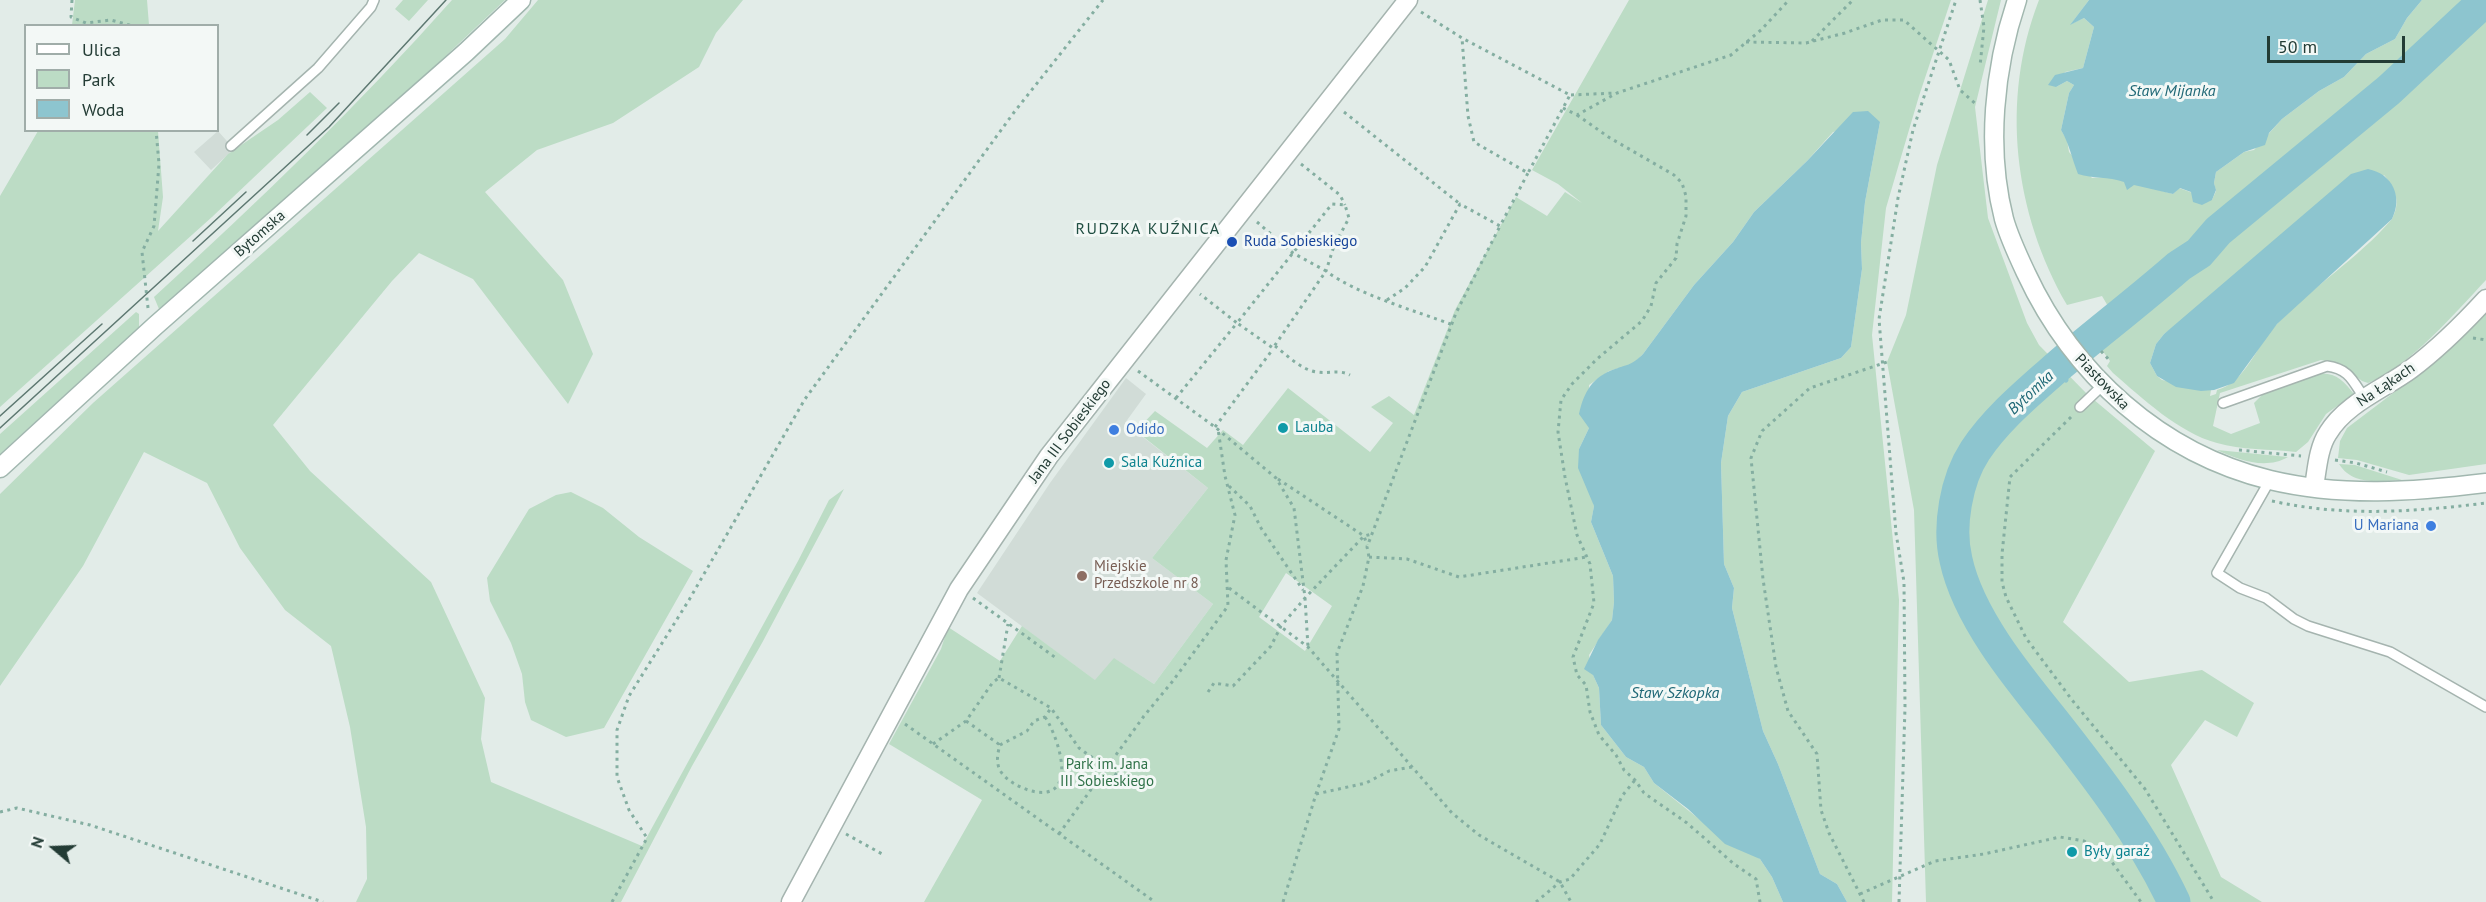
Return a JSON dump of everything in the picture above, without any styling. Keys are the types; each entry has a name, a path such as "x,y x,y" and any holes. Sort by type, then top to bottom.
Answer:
{"street":[{"name":"Bytomska","path":"0,468 155,326 466,52 521,0"},
{"name":"Piastowska","path":"2017,0 2002,48 1996,86 1994,130 2004,219 2021,263 2048,315 2069,347 2099,381 2132,412 2186,447 2221,464 2270,480 2314,487 2375,492 2411,491 2486,483"},
{"name":"Jana III Sobieskiego","path":"791,902 959,589 1049,456 1407,1"},
{"name":"Na Łąkach","path":"2314,487 2326,436 2336,422 2346,412 2421,361 2451,336 2486,299"}],"lane":[{"path":"231,146 318,68 371,7 374,0"},
{"path":"2223,403 2327,366 2343,369 2365,399"},
{"path":"2080,407 2099,381"},
{"path":"2270,480 2217,573 2240,588 2266,598 2301,622 2390,652 2486,707"}],"path":[{"path":"72,0 71,17 86,23 111,20 126,24"},
{"path":"612,902 647,838 628,810 617,777 617,730 629,696 689,600 805,399 1015,111 1102,0"},
{"path":"1577,115 1617,93 1731,55 1789,0"},
{"path":"1811,42 1853,0"},
{"path":"1899,902 1905,707 1904,582 1895,522 1879,319 1898,198 1913,130 1956,0"},
{"path":"1980,0 1984,27 1980,75"},
{"path":"1407,1 1462,38 1570,95 1617,93"},
{"path":"1746,42 1811,42 1882,20 1905,20 1949,60 1960,90 1981,108"},
{"path":"1462,38 1468,116 1474,142 1528,173"},
{"path":"1368,547 1456,313 1570,95"},
{"path":"1330,100 1460,204 1500,226"},
{"path":"1563,108 1674,175 1682,183 1686,196 1686,216 1677,244 1676,258 1656,283 1651,306 1642,321 1597,359 1572,384 1561,400 1558,432 1565,477 1577,534 1590,564 1594,603 1574,657 1577,675 1586,685 1590,712 1599,735 1616,755 1624,770 1644,792 1687,823 1734,864 1756,879 1760,902"},
{"path":"155,326 149,311 142,252 154,226 159,164 156,132"},
{"path":"1059,834 1106,767 1228,606 1226,560 1235,515 1217,428 1326,271 1334,246 1349,218 1340,195 1288,153"},
{"path":"1176,398 1332,204 1345,205"},
{"path":"1387,300 1405,288 1425,267 1460,204"},
{"path":"1243,209 1293,253 1336,278 1452,326"},
{"path":"1186,282 1237,323 1301,366 1317,372 1341,371 1350,375"},
{"path":"2101,351 2110,362"},
{"path":"1124,360 1217,428 1276,478 1364,536 1368,547 1369,556 1363,586 1337,653 1339,729 1316,794 1283,902"},
{"path":"1864,902 1829,833 1821,810 1817,754 1788,711 1776,667 1763,579 1751,458 1762,431 1810,388 1884,363"},
{"path":"2080,407 2010,477 2002,554 2002,582 2006,597 2026,638 2072,700 2151,798 2214,902"},
{"path":"2231,449 2356,463 2387,472"},
{"path":"1276,478 1294,508 1305,598 1308,646"},
{"path":"1227,485 1250,506 1261,528 1304,591"},
{"path":"1208,692 1214,683 1233,686 1271,646 1281,626 1305,598 1364,536 1372,534"},
{"path":"1369,556 1407,559 1459,577 1587,557"},
{"path":"1229,588 1308,646 1452,813 1479,835 1560,882 1571,902"},
{"path":"959,589 1056,658"},
{"path":"933,744 966,721 993,682 999,678 1008,624"},
{"path":"999,678 1052,708 1078,748 1118,776"},
{"path":"1000,745 1028,731 1034,721 1045,717 1052,708"},
{"path":"891,714 1155,902"},
{"path":"1000,745 998,766 1001,773 1008,779 1027,789 1039,792 1053,789 1060,777 1061,755 1056,736 1045,717"},
{"path":"966,721 1000,745"},
{"path":"1316,794 1366,783 1389,771 1412,767"},
{"path":"1536,902 1560,882 1570,879 1600,844 1622,796 1635,780"},
{"path":"0,812 17,808 90,825 323,902"},
{"path":"831,826 884,855"},
{"path":"1860,894 1935,861 1984,854 2060,837 2084,841 2106,854 2141,902"}],"shaded area":[{"path":"217,132 234,149 211,170 194,152"},
{"name":"Miejskie Przedszkole nr 8","path":"1126,378 1146,394 1125,423 1208,488 1152,558 1213,604 1154,684 1115,659 1096,681 977,593 1050,483"}],"green space":[{"path":"75,0 147,0 149,24 72,24"},
{"path":"403,0 428,0 409,21 395,9"},
{"path":"452,0 505,0 435,66 159,309 154,297 307,152"},
{"path":"538,0 743,0 716,33 699,67 613,123 537,150 485,192 563,280 593,354 568,404 473,279 419,253 392,281 273,425 310,471 431,582 485,698 481,739 491,782 642,846 829,500 844,489 762,643 692,766 621,902 356,902 367,879 366,827 350,727 331,646 285,610 240,548 207,483 144,452 83,566 0,686 0,494 93,403 505,39"},
{"name":"Park im. Jana III Sobieskiego","path":"1629,0 1951,0 1919,96 1886,208 1872,335 1899,600 1892,902 1847,902 1837,884 1820,874 1763,731 1732,608 1734,588 1724,564 1721,463 1728,416 1742,392 1841,358 1851,347 1862,269 1861,243 1865,202 1880,122 1833,132 1807,161 1754,212 1733,242 1694,285 1643,354 1633,364 1609,371 1589,385 1589,428 1579,449 1594,506 1591,522 1613,576 1612,620 1589,655 1593,675 1599,688 1601,725 1626,757 1644,767 1654,783 1704,823 1760,859 1772,877 1783,902 924,902 982,800 889,744 941,649 948,627 1000,661 1022,626 1095,680 1114,658 1154,684 1213,604 1152,558 1208,488 1136,431 1155,411 1207,448 1223,430 1243,445 1288,388 1370,452 1393,423 1371,407 1389,396 1414,415 1455,310 1516,197 1547,216 1565,192 1582,203 1558,184 1532,170","holes":["1286,573 1332,606 1305,651 1259,617"]},
{"path":"1988,0 2001,0 1975,107 1988,218 2027,323 2039,345 2087,394 2155,451 2063,622 2129,682 2202,670 2254,703 2237,737 2205,720 2171,765 2221,877 2262,902 1926,902 1914,510 1887,362 1906,315 1937,165"},
{"path":"2039,0 2089,0 2071,24 2084,18 2094,27 2083,68 2065,72 2056,87 2067,81 2074,85 2069,93 2061,130 2067,140 2069,152 2092,178 2112,177 2173,194 2179,188 2212,200 2216,191 2214,183 2216,172 2244,152 2254,150 2282,119 2319,91 2344,77 2366,54 2395,39 2407,18 2422,0 2483,0 2456,19 2382,95 2215,227 2112,313 2102,296 2067,305 2049,270 2035,233 2025,194 2018,156 2019,77 2027,38"},
{"path":"2486,7 2486,280 2446,322 2399,365 2368,383 2362,381 2341,364 2321,360 2220,393 2213,426 2231,434 2260,423 2254,403 2262,395 2315,374 2333,375 2342,381 2354,394 2326,414 2308,442 2296,452 2236,447 2203,438 2162,414 2113,373 2107,366 2110,361 2099,346 2104,338 2182,269 2202,257 2223,233 2387,98","holes":["2384,175 2397,202 2392,219 2275,326 2235,380 2210,396 2211,390 2162,380 2157,376 2150,363 2156,344 2164,334"]},
{"path":"310,92 327,108 212,217 0,407 0,196 37,132 158,132 163,197 158,231 228,154 278,120"},
{"path":"136,312 139,314 139,327 0,454 0,434"},
{"path":"2486,312 2486,464 2409,475 2357,460 2338,458 2340,441 2347,428 2446,353"},
{"path":"2217,450 2288,457 2271,463 2261,463 2243,460"},
{"path":"2339,464 2355,465 2402,480 2367,481 2359,479 2345,471"},
{"path":"571,492 603,508 639,537 693,571 604,728 566,737 531,720 525,702 522,674 511,643 490,601 487,578 529,509 556,495"}],"water":[{"name":"Staw Mijanka","path":"2089,0 2422,0 2407,18 2395,39 2366,54 2344,77 2319,91 2282,119 2269,133 2265,145 2244,152 2216,172 2214,183 2216,190 2212,200 2202,205 2193,202 2191,192 2180,188 2173,194 2134,185 2127,190 2124,182 2078,174 2061,130 2069,93 2074,85 2067,81 2056,87 2048,85 2055,75 2083,68 2094,27 2084,18 2070,25"},
{"name":"Staw Szkopka","path":"1868,111 1880,122 1865,202 1861,243 1862,269 1851,347 1841,358 1742,392 1728,416 1721,463 1724,564 1734,588 1732,608 1763,731 1820,874 1837,884 1847,902 1783,902 1772,877 1760,859 1725,844 1688,809 1654,783 1644,767 1626,757 1601,725 1599,688 1593,675 1584,669 1598,640 1612,620 1613,576 1591,522 1594,506 1578,468 1579,449 1589,428 1579,414 1590,386 1600,376 1633,362 1643,354 1694,285 1733,242 1754,212 1853,112"},
{"path":"2368,169 2384,176 2394,188 2396,203 2392,219 2277,324 2234,383 2214,390 2201,391 2176,387 2157,376 2150,363 2156,344 2164,334 2351,174"}],"waterway":[{"name":"Bytomka","path":"2174,902 2148,853 2118,807 2009,664 1971,602 1956,560 1953,533 1955,504 1963,476 1968,463 1984,439 2024,396 2179,266 2199,253 2218,231 2389,90 2486,2"},
{"path":"2055,369 2066,380"}],"tram line":[{"path":"0,428 329,127 446,0"},
{"path":"307,135 339,103"},
{"path":"193,241 246,192"},
{"path":"0,416 102,324"}],"place":[{"name":"Ruda Sobieskiego","path":"1232,242"},
{"name":"Lauba","path":"1283,428"},
{"name":"Odido","path":"1114,430"},
{"name":"Sala Kuźnica","path":"1109,463"},
{"name":"U Mariana","path":"2431,526"},
{"name":"Miejskie Przedszkole nr 8","path":"1082,576"},
{"name":"Były garaż","path":"2072,852"}],"district":[{"name":"RUDZKA KUŹNICA","path":"1148,229"}]}
